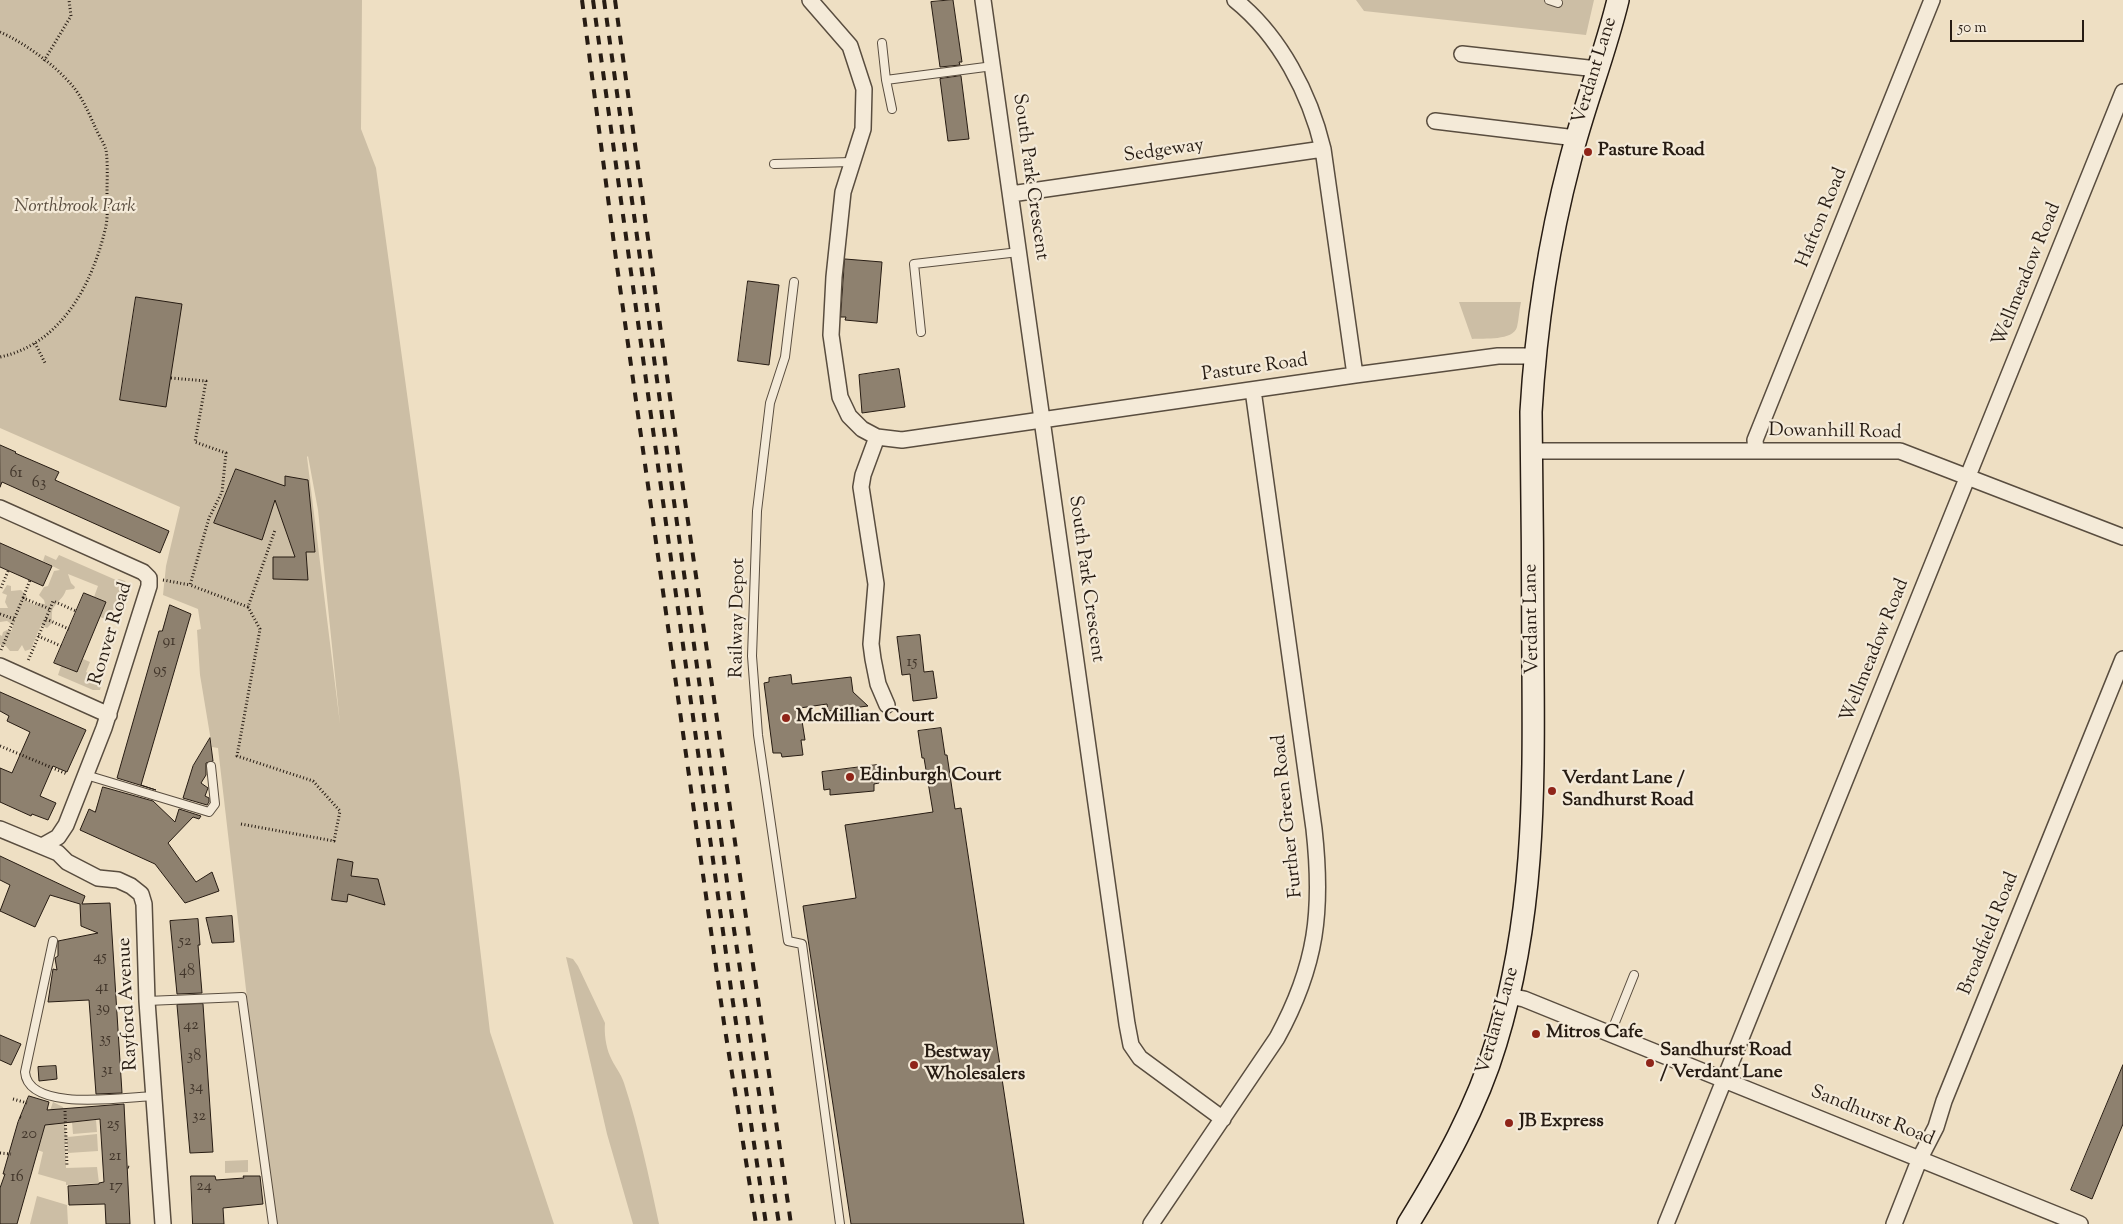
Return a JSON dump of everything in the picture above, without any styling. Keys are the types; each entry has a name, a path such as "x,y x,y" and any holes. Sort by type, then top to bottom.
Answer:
{"street":[{"path":"810,0 850,46 864,89 863,129 843,192 830,335 840,397 849,416 862,429 877,437 863,475 861,487 876,584 871,644 872,659 878,684 888,705"},
{"name":"South Park Crescent","path":"983,0 1041,420 1126,1016 1132,1045 1140,1058 1152,1069 1223,1119"},
{"path":"1235,0 1260,24 1284,56 1317,125 1323,149 1355,375"},
{"name":"Verdant Lane","path":"1408,1224 1447,1157 1480,1089 1496,1044 1509,996 1524,921 1532,839 1534,705 1531,451 1534,356 1538,315 1551,244 1576,138 1618,0"},
{"name":"Hafton Road","path":"1756,451 1755,440 1932,0"},
{"path":"1462,54 1597,69"},
{"name":"Wellmeadow Road","path":"1666,1224 2123,92"},
{"path":"1436,121 1576,138"},
{"name":"Sedgeway","path":"1011,194 1323,149"},
{"name":"Pasture Road","path":"877,437 902,440 1355,375 1498,356 1534,356"},
{"name":"Further Green Road","path":"1151,1224 1278,1038 1291,1013 1310,960 1319,900 1314,828 1252,390"},
{"name":"Dowanhill Road","path":"1531,451 1900,451 2123,537"},
{"name":"Ronver Road","path":"0,508 143,572 149,578 149,586 109,715 86,775 62,833 53,841 42,846"},
{"name":"Broadfield Road","path":"1894,1224 1920,1158 1936,1127 1944,1101 2123,659"},
{"path":"0,666 109,715"},
{"name":"Rayford Avenue","path":"0,829 58,853 66,862 98,878 118,880 141,894 144,904 147,1001 162,1224"},
{"name":"Sandhurst Road","path":"1509,996 1524,999 2080,1224"}],"lane":[{"path":"1549,0 1558,3"},
{"path":"882,43 886,80 892,110"},
{"path":"886,80 993,66"},
{"path":"774,164 852,162"},
{"path":"921,332 914,264 1019,252"},
{"name":"Railway Depot","path":"794,282 785,358 770,402 757,511 752,656 758,735 788,941 802,944 840,1224"},
{"path":"86,775 209,812 216,804 211,766"},
{"path":"52,941 25,1072 26,1081 31,1087 65,1100 154,1096"},
{"path":"1610,1035 1634,975"},
{"path":"147,1001 242,996 273,1224"}],"path":[{"path":"44,61 71,16 69,0"},
{"path":"0,32 28,47 75,89 106,149 108,177 106,225 91,274 73,309 50,334 35,343 0,357"},
{"path":"35,343 45,363"},
{"path":"171,378 206,381 195,442 226,453 222,492 209,518 190,585"},
{"path":"248,607 256,589 275,530"},
{"path":"0,589 8,571"},
{"path":"149,578 190,585 248,607 260,629 236,756 313,781 340,811 334,841 241,824"},
{"path":"1,650 30,580"},
{"path":"23,598 50,610"},
{"path":"27,662 53,601 76,611"},
{"path":"0,614 14,620"},
{"path":"46,619 69,629"},
{"path":"38,636 61,646"},
{"path":"0,746 67,774"},
{"path":"13,1099 27,1103"},
{"path":"65,1100 67,1167"},
{"path":"0,1153 11,1154"}],"green space":[{"name":"Northbrook Park","path":"0,0 362,0 361,129 376,168 460,780 490,1032 554,1224 277,1224 252,1041 218,748 212,747 200,675 197,630 201,629 198,609 163,595 166,566 180,507 0,428","holes":["308,456 318,510 340,724"]},
{"path":"1356,0 1594,0 1586,35 1364,11"},
{"path":"1459,302 1521,302 1517,327 1510,335 1504,337 1472,339"},
{"path":"45,555 56,560 59,555 116,580 125,581 130,591 129,596 123,597 122,603 126,605 125,610 114,608 108,620 100,617 106,602 94,597 98,586 68,574 71,583 75,587 74,589 66,590 53,608 52,623 47,628 41,625 31,649 25,651 22,645 18,651 10,651 6,646 0,645 0,635 2,636 3,632 7,630 11,632 13,625 7,621 0,622 0,608 8,608 5,602 7,595 2,593 7,585 11,586 11,591 21,590 27,596 27,601 35,605 36,603 45,604 39,595 44,587 48,586 54,571 60,570 43,561"},
{"path":"83,659 90,662 86,672 103,680 100,690 93,690 58,675 61,666 77,672"},
{"path":"566,957 573,959 578,966 605,1023 607,1048 623,1079 643,1153 659,1224 633,1224 607,1134"},
{"path":"53,1102 63,1107 66,1135 68,1137 97,1134 98,1151 68,1153 67,1141 65,1142 66,1168 97,1167 99,1183 66,1185 66,1182 38,1174 43,1152 35,1149 41,1141 44,1126"},
{"path":"96,1120 97,1132 73,1134 72,1122"},
{"path":"248,1160 248,1172 225,1173 225,1161"},
{"path":"37,1196 67,1205 68,1224 30,1224"}],"building":[{"path":"953,0 962,62 959,62 960,65 940,67 931,2"},
{"path":"961,76 969,139 948,141 940,79"},
{"path":"845,259 882,262 877,323 845,320 846,317 841,317"},
{"path":"748,281 779,285 769,365 738,361"},
{"path":"136,297 182,304 166,407 120,400"},
{"path":"899,369 905,407 862,413 859,375"},
{"path":"0,445 59,472 55,480 169,531 160,553 2,482 0,487"},
{"path":"236,469 285,486 285,476 308,480 315,552 306,552 308,580 273,579 273,557 295,557 275,500 262,540 214,523"},
{"path":"0,543 52,566 43,586 0,567"},
{"path":"84,593 106,602 77,672 54,663"},
{"path":"170,605 191,614 141,785 156,790 117,778 159,631 162,631"},
{"path":"920,635 924,672 933,671 937,698 913,701 910,674 902,675 897,637"},
{"path":"791,675 792,684 851,677 853,692 868,706 828,711 827,704 800,708 805,740 801,740 803,755 782,757 781,753 773,753 764,683 769,682 769,678"},
{"path":"0,692 86,730 67,772 53,766 40,796 56,803 48,820 32,814 31,816 0,802 0,768 12,773 30,732 7,721 9,716 0,711"},
{"name":"Bestway Wholesalers","path":"941,728 955,809 961,808 1024,1224 851,1224 803,906 856,898 845,825 933,812 918,731"},
{"path":"210,738 213,761 206,763 206,775 201,783 208,788 205,796 209,798 207,805 183,798 193,766"},
{"name":"Edinburgh Court","path":"877,765 879,783 874,784 874,791 830,795 830,789 824,790 822,772"},
{"path":"103,787 153,801 175,822 179,809 201,816 199,819 193,817 168,843 196,882 212,872 219,891 185,903 155,864 80,830 89,809 95,812"},
{"path":"0,856 85,896 82,904 110,903 122,1093 96,1094 89,1000 48,1002 53,969 57,970 55,958 58,956 58,941 98,933 81,926 80,904 50,895 35,927 0,911 10,885 0,880"},
{"path":"338,859 353,862 351,876 378,879 385,905 348,894 347,902 332,900"},
{"path":"232,916 234,942 212,943 206,918"},
{"path":"198,919 202,993 177,994 170,921"},
{"path":"203,1004 213,1152 190,1153 177,1005"},
{"path":"0,1035 21,1044 11,1065 0,1060"},
{"path":"2123,1065 2123,1124 2092,1199 2071,1190"},
{"path":"56,1066 57,1079 39,1081 38,1067"},
{"path":"29,1096 49,1102 47,1110 124,1104 130,1224 106,1224 105,1204 69,1205 68,1186 104,1182 100,1119 45,1125 17,1224 0,1224 0,1188 5,1174 3,1174 18,1122"},
{"path":"191,1176 215,1176 216,1180 244,1178 243,1176 260,1176 263,1204 223,1208 224,1224 193,1224"}],"railway":[{"path":"582,0 616,259 724,1023 756,1224"},
{"path":"593,0 732,996 766,1224"},
{"path":"604,0 731,910 779,1224"},
{"path":"615,0 673,419 791,1224"}],"place":[{"name":"Pasture Road","path":"1588,152"},
{"name":"McMillian Court","path":"786,718"},
{"name":"Edinburgh Court","path":"850,777"},
{"name":"Verdant Lane / Sandhurst Road","path":"1552,791"},
{"name":"Mitros Cafe","path":"1536,1034"},
{"name":"Sandhurst Road / Verdant Lane","path":"1650,1063"},
{"name":"Bestway Wholesalers","path":"914,1065"},
{"name":"JB Express","path":"1509,1123"}]}
